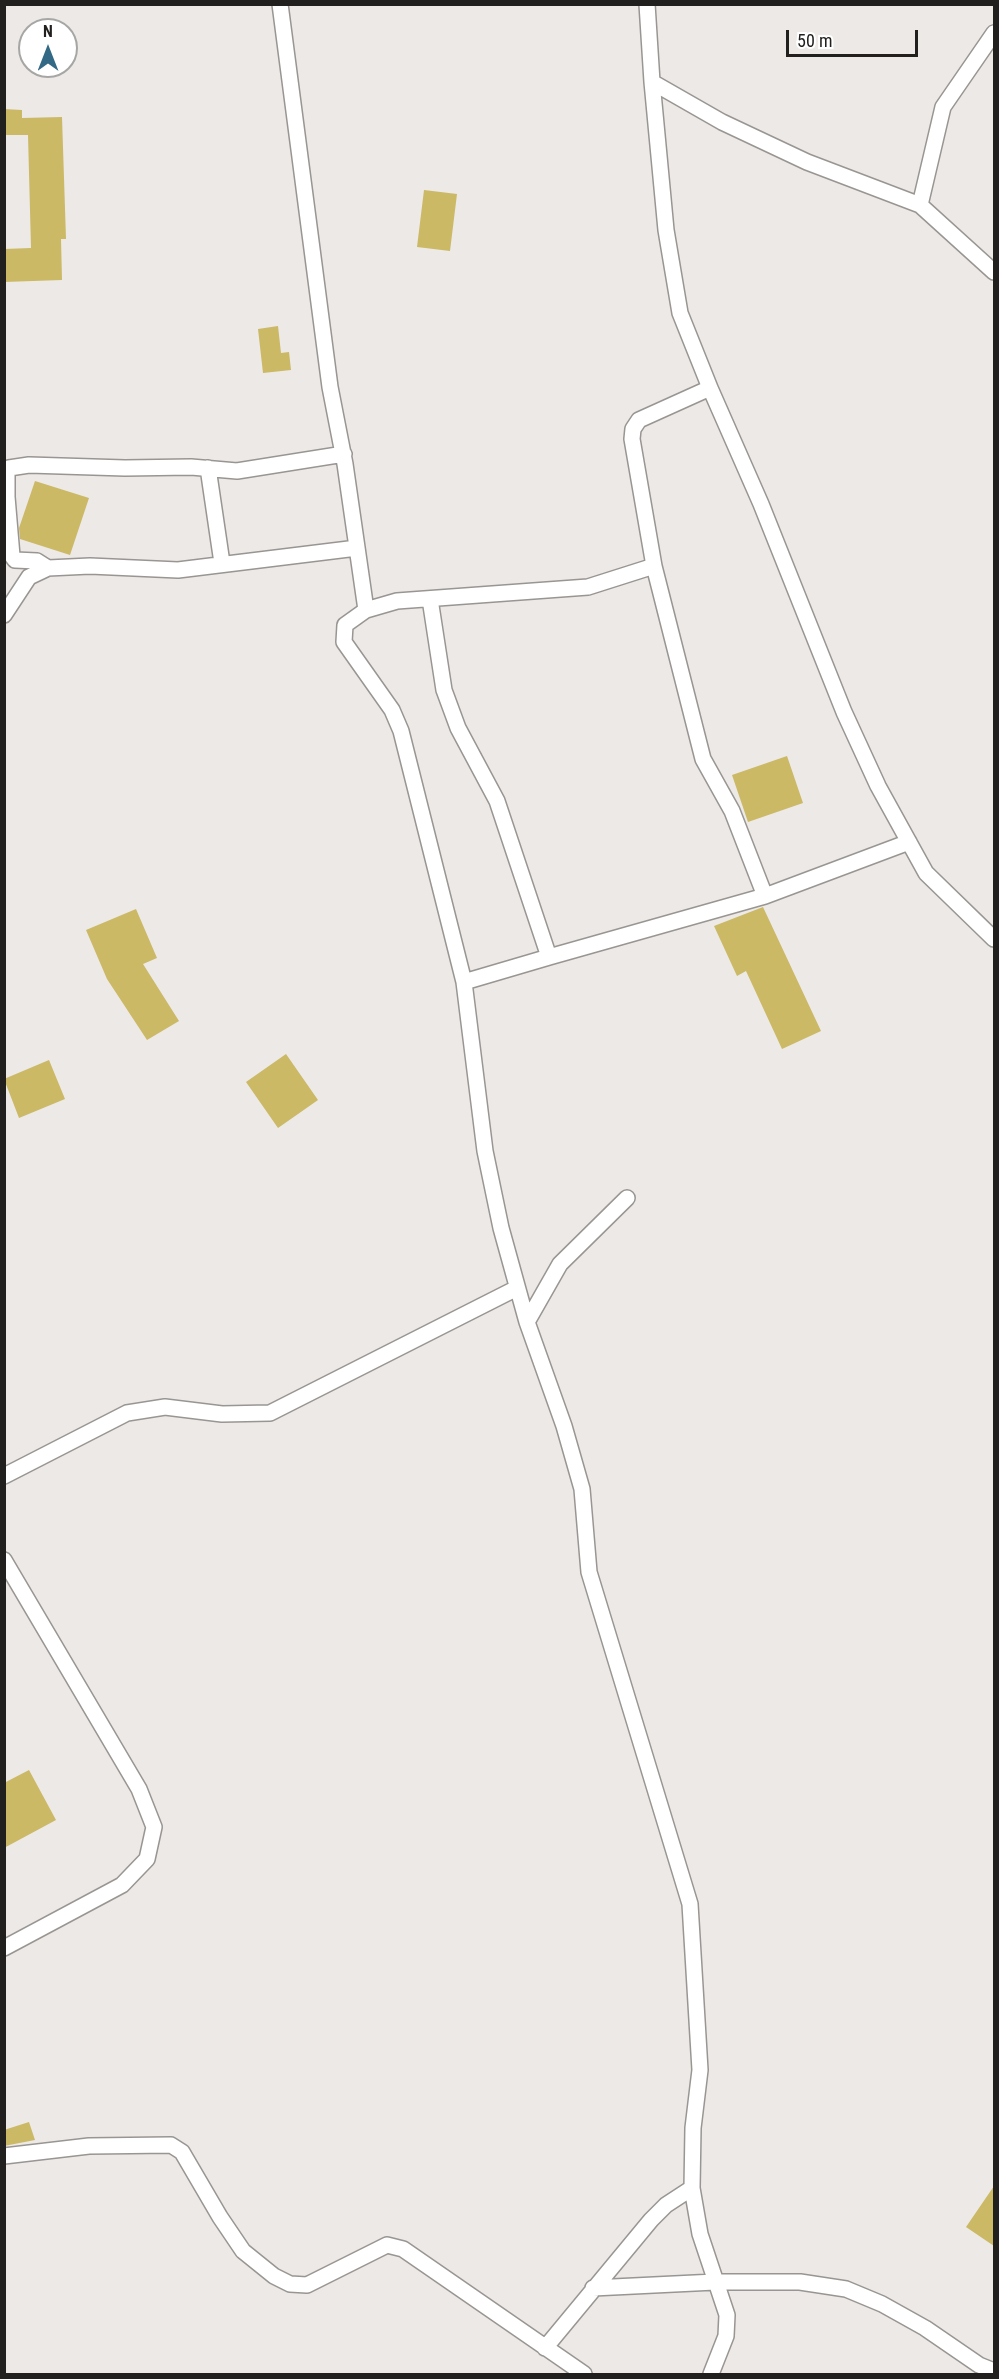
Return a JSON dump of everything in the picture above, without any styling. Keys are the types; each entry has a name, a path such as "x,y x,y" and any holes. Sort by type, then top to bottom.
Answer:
{"street":[{"path":"280,4 330,387 344,454 366,610"},
{"path":"647,4 666,230 680,313 761,504 849,723 878,786 926,873 994,939"},
{"path":"920,205 943,107 994,33"},
{"path":"652,82 722,122 807,162 920,205 994,272"},
{"path":"710,388 648,414 639,420 633,429 632,439 654,566 704,759 732,811 765,896"},
{"path":"48,568 37,561 15,560 12,556 7,497 9,468 29,465 208,468 237,471 344,454"},
{"path":"208,468 222,563"},
{"path":"4,615 29,577 48,568 90,566 178,570 222,563 357,549"},
{"path":"654,566 588,587 397,601 366,610 345,625 344,642 392,710 401,731 464,982 485,1151 501,1228 526,1322 564,1426 582,1489 589,1572 690,1904 700,2070 693,2128 692,2188 700,2234 727,2315 726,2336 711,2374"},
{"path":"430,599 444,690 458,728 498,801 549,957"},
{"path":"464,982 765,896 909,842"},
{"path":"526,1322 560,1264 627,1198"},
{"path":"4,1476 127,1413 165,1407 222,1414 270,1413 517,1288"},
{"path":"4,1560 139,1789 154,1827 147,1859 122,1885 4,1948"},
{"path":"4,2156 89,2146 171,2145 182,2152 243,2251 274,2276 290,2284 307,2285 387,2245 403,2249 584,2374"},
{"path":"545,2348 651,2220 666,2205 692,2188"},
{"path":"593,2288 715,2282 800,2282 846,2289 882,2304 925,2328 979,2365 994,2371"}],"building":[{"path":"4,109 22,110 22,118 62,117 66,239 61,239 62,280 4,282 4,249 31,248 28,135 4,135"},
{"path":"424,190 457,194 450,251 417,247"},
{"path":"278,326 281,353 289,352 291,370 263,373 258,329"},
{"path":"35,481 89,498 70,555 20,539 19,528"},
{"path":"787,756 803,803 748,822 732,775"},
{"path":"763,907 821,1031 782,1049 746,971 737,976 714,926"},
{"path":"136,909 157,958 143,964 179,1021 147,1040 107,979 86,930"},
{"path":"286,1054 318,1100 278,1128 246,1082"},
{"path":"49,1060 65,1099 19,1118 4,1079"},
{"path":"29,1770 56,1820 4,1848 4,1783"},
{"path":"29,2122 35,2140 4,2146 4,2130"},
{"path":"994,2186 994,2246 966,2227"}]}
